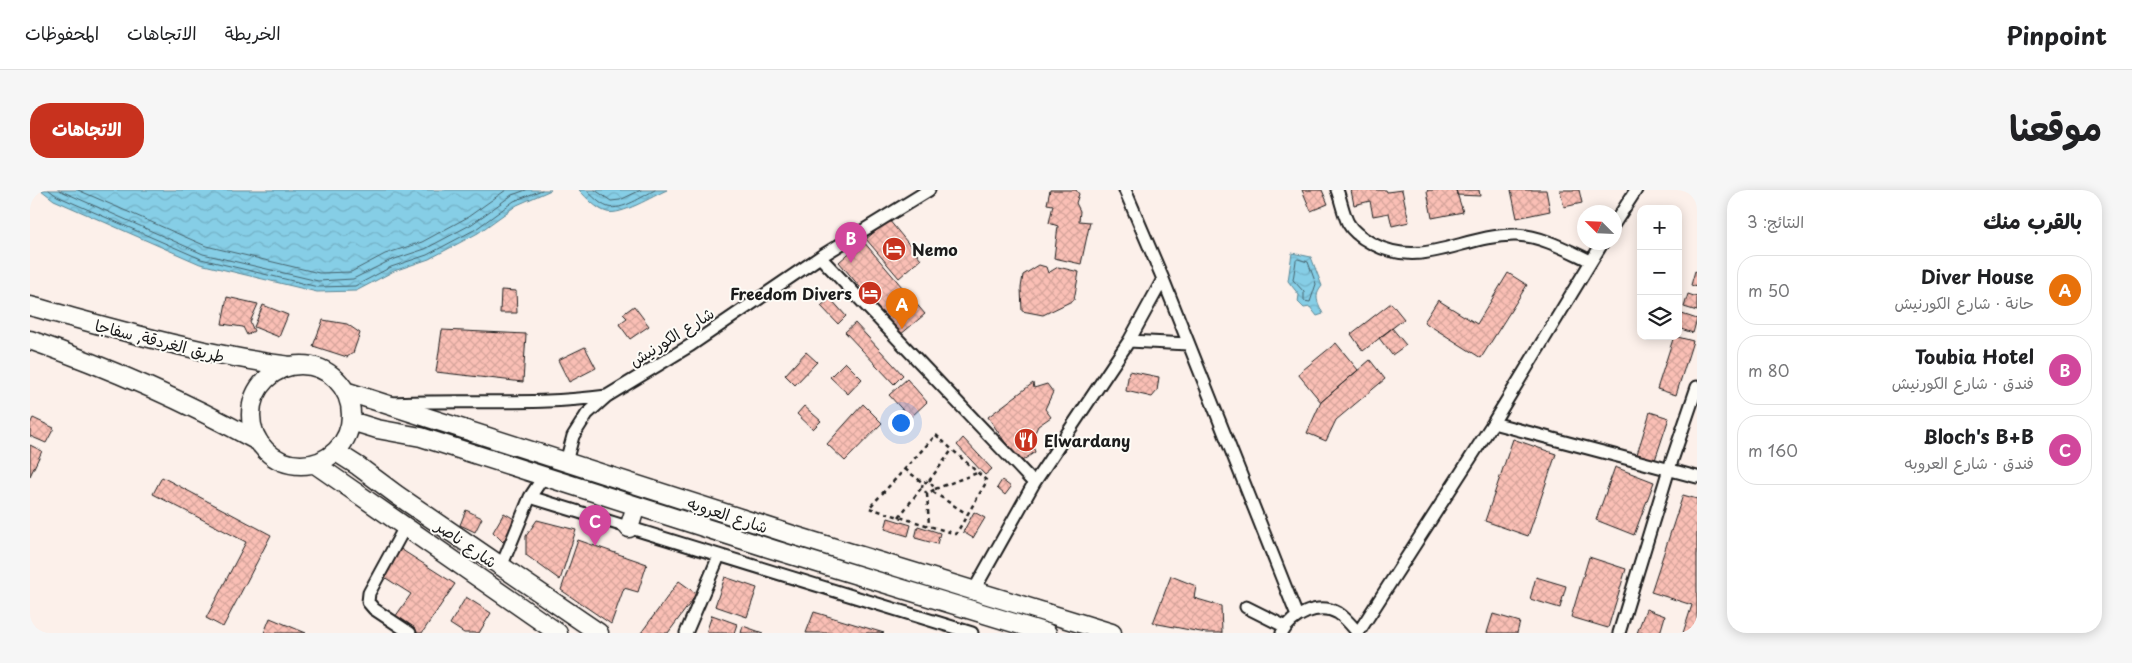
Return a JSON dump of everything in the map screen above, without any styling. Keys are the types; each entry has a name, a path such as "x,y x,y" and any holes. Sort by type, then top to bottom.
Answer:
{"main road":[{"name":"طريق الغردقة, سفاجا","path":"30,306 222,356 291,366"},
{"path":"30,340 90,361 169,395 259,442"},
{"path":"307,365 322,369 336,378 345,391 351,405 351,421 345,440 336,452 315,464 299,466 283,462 269,454 259,442 252,428 251,411 255,396 264,382 276,372 291,366 307,365"},
{"name":"شارع العروبه","path":"345,391 845,551 1112,633"},
{"name":"شارع العروبه","path":"351,421 377,429 421,437 840,570 1047,633"},
{"name":"شارع ناصر","path":"336,452 599,633"},
{"name":"شارع ناصر","path":"315,464 558,633"},
{"path":"629,528 636,506"},
{"path":"840,570 845,551"}],"street":[{"name":"شارع الكورنيش","path":"566,462 573,436 587,414 607,396 691,345 820,257 929,190"},
{"path":"1125,190 1163,278 1297,616"},
{"path":"1337,190 1348,222 1356,233 1377,246 1391,251 1409,255 1426,253 1501,235 1517,235 1545,241 1591,262"},
{"path":"1622,212 1636,190"},
{"path":"1246,607 1284,630 1297,616 1312,610 1324,609 1345,618 1358,633 1493,423 1598,250"},
{"path":"820,257 1034,483"},
{"path":"974,590 1034,483 1129,341 1163,278"},
{"path":"1129,341 1188,344"},
{"path":"1619,633 1669,469 1697,387"},
{"name":"شارع الكورنيش","path":"381,403 461,400 530,403 607,396"},
{"path":"1493,423 1569,445 1697,476"},
{"path":"501,567 530,497 544,476"},
{"path":"530,497 943,629 972,633"},
{"path":"405,528 369,593 368,602 374,609 410,633"},
{"path":"686,633 719,556"}],"path":[{"path":"936,435 987,482 956,534 869,508 905,469 936,435"},
{"path":"923,483 929,481 953,450"},
{"path":"905,469 923,483"},
{"path":"927,494 977,473"},
{"path":"929,481 934,490 967,514"},
{"path":"899,517 923,483"},
{"path":"922,487 927,494 929,526"}],"water":[{"path":"41,190 551,190 517,205 478,233 429,259 394,271 356,291 317,292 200,264 54,200"},
{"path":"579,190 667,190 637,205 620,211 607,212 592,203"},
{"path":"1292,253 1311,257 1322,286 1317,297 1323,314 1317,316 1310,307 1304,308 1298,302 1299,295 1288,281"}],"building":[{"path":"1050,190 1076,190 1079,194 1076,203 1080,211 1079,221 1090,222 1081,264 1054,258 1058,226 1049,223 1053,205 1047,204"},
{"path":"1302,190 1322,190 1328,204 1311,211"},
{"path":"1351,190 1386,190 1387,192 1402,190 1409,222 1392,226 1389,213 1373,216 1370,201 1354,205"},
{"path":"1428,190 1456,190 1463,212 1432,218"},
{"path":"1456,190 1479,190 1480,196 1457,195"},
{"path":"1511,190 1546,190 1550,211 1517,218"},
{"path":"1560,190 1579,190 1582,203 1564,207"},
{"name":"Nemo","path":"889,220 921,259 899,278 866,239"},
{"path":"863,241 925,314 900,335 839,262"},
{"path":"1039,265 1046,267 1048,273 1058,267 1079,272 1074,300 1043,315 1022,311 1021,288 1023,275"},
{"path":"1695,271 1697,272 1697,287 1691,285"},
{"path":"1508,273 1527,285 1481,358 1424,322 1438,300 1477,324"},
{"path":"501,290 516,291 517,313 500,313"},
{"path":"1688,294 1697,297 1697,311 1684,307"},
{"path":"227,297 258,304 250,322 254,331 247,335 243,327 222,324"},
{"path":"830,298 846,316 838,324 821,306"},
{"path":"1391,303 1404,319 1363,351 1351,334"},
{"path":"263,305 288,315 279,337 254,327"},
{"path":"634,306 649,326 630,339 619,324 627,318 623,314"},
{"path":"1682,314 1697,319 1693,333 1682,329"},
{"path":"323,320 347,324 360,333 353,353 347,357 313,346"},
{"path":"855,323 903,375 894,384 845,332"},
{"path":"1392,328 1406,345 1392,355 1379,338"},
{"path":"442,330 526,334 523,382 436,372"},
{"path":"1682,338 1693,341 1676,395 1657,389 1673,340 1682,340"},
{"path":"1336,343 1358,370 1321,402 1298,374"},
{"path":"585,347 596,368 569,382 558,360"},
{"path":"806,352 817,362 795,385 785,375"},
{"path":"1370,360 1385,379 1336,420 1326,441 1307,433 1321,402"},
{"path":"845,362 862,379 848,394 830,377"},
{"path":"1129,371 1159,377 1157,391 1152,397 1126,391"},
{"path":"907,379 927,402 910,418 889,395"},
{"path":"1033,383 1034,388 1047,384 1053,392 1045,409 1051,417 1038,426 1031,441 1035,452 1019,463 988,417"},
{"path":"863,404 882,423 845,461 827,444"},
{"path":"804,406 821,421 813,429 797,414"},
{"path":"1650,412 1669,418 1655,460 1637,454"},
{"path":"33,418 54,428 46,443 30,436 30,424"},
{"path":"963,438 992,469 985,475 957,445"},
{"path":"1513,439 1556,454 1528,536 1485,521"},
{"path":"30,445 42,451 30,476"},
{"path":"1615,467 1654,482 1634,535 1596,520"},
{"path":"162,477 271,535 223,627 206,618 246,542 153,494"},
{"path":"1002,480 1011,487 1005,495 997,488"},
{"path":"1683,495 1697,499 1697,633 1683,633 1692,605 1651,592"},
{"path":"466,510 482,518 475,532 460,525"},
{"path":"974,512 985,518 973,538 963,532"},
{"path":"504,513 516,520 503,542 493,532"},
{"path":"888,518 911,525 908,536 885,529"},
{"path":"537,520 576,530 560,580 526,555 526,536"},
{"path":"918,526 940,533 937,544 915,538"},
{"path":"578,540 647,564 638,592 624,588 611,624 561,590"},
{"path":"399,548 455,584 422,633 411,633 393,620 411,594 381,575"},
{"path":"1589,557 1626,569 1608,628 1571,617"},
{"path":"1171,576 1196,586 1194,598 1221,606 1222,633 1206,633 1153,623"},
{"path":"725,577 757,588 747,617 715,606"},
{"path":"1536,577 1566,586 1560,608 1530,599"},
{"path":"679,581 697,594 668,633 641,633"},
{"path":"466,597 491,613 479,633 464,633 450,624"},
{"path":"1646,609 1665,616 1660,633 1637,633"},
{"path":"814,612 884,633 806,633"},
{"path":"1493,614 1520,622 1517,633 1487,633"},
{"path":"712,615 737,624 734,633 706,633"},
{"path":"270,618 306,633 264,633"},
{"path":"743,626 763,633 741,633"}],"place":[{"name":"Nemo","path":"894,249"},
{"name":"Toubia Hotel","path":"851,263"},
{"name":"Freedom Divers","path":"870,293"},
{"name":"Diver House","path":"902,329"},
{"name":"Elwardany","path":"1026,440"},
{"name":"Bloch's B+B","path":"595,546"}]}
